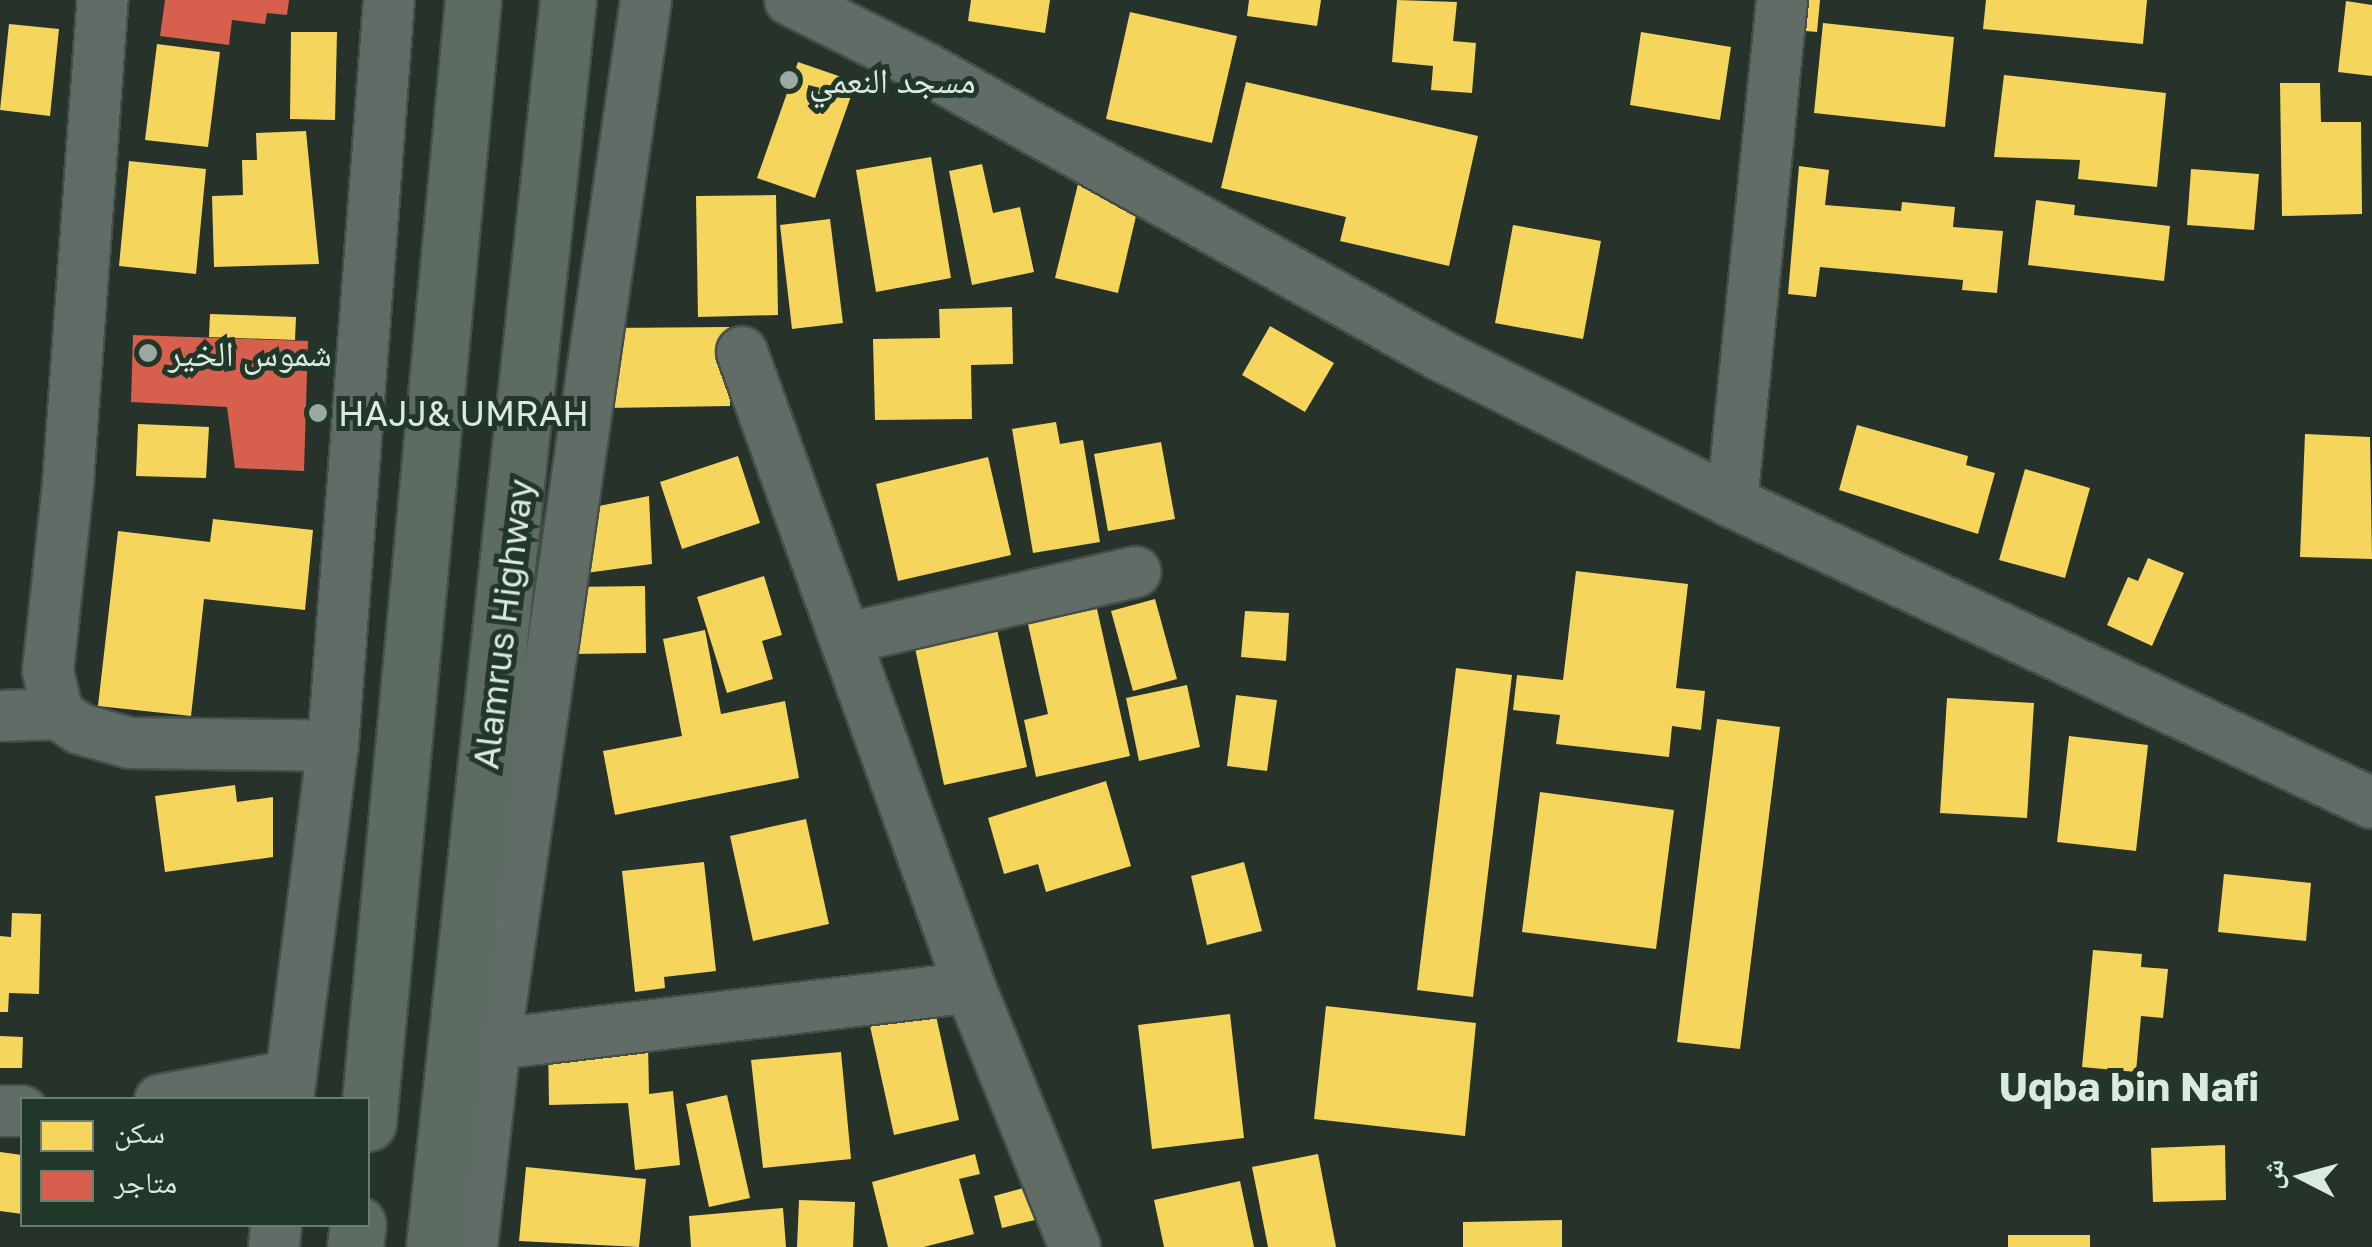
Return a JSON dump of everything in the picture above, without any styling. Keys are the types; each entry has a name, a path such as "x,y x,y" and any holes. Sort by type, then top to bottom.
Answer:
{"main road":[{"path":"370,1101 473,0"},
{"name":"Alamrus Highway","path":"434,1247 568,0"}],"street":[{"path":"58,714 48,671 68,482 102,0"},
{"path":"192,1097 289,1088 334,746 389,0"},
{"path":"472,1247 495,1044 646,0"},
{"path":"790,0 926,68 1440,355 1732,502 2372,803"},
{"path":"1732,502 1782,0"},
{"path":"742,352 850,638 970,987 1075,1247"},
{"path":"850,638 1135,572"},
{"path":"0,716 58,714 80,730 130,743 334,746"},
{"path":"495,1044 970,987"}],"building: سكن":[{"path":"971,0 1050,0 1045,33 968,21"},
{"path":"1249,0 1321,0 1317,26 1247,16"},
{"path":"1397,0 1457,2 1453,41 1476,43 1472,93 1431,90 1433,66 1392,62"},
{"path":"1795,0 1820,0 1817,32 1794,30"},
{"path":"1986,0 2147,0 2143,44 1983,29"},
{"path":"2346,1 2372,5 2372,76 2338,72"},
{"path":"1130,12 1237,36 1212,143 1106,119"},
{"path":"1823,23 1954,37 1945,127 1814,113"},
{"path":"9,24 59,29 50,116 0,110"},
{"path":"291,32 337,32 335,120 290,119"},
{"path":"1641,32 1731,47 1720,120 1630,105"},
{"path":"157,44 220,52 208,147 145,140"},
{"path":"798,62 856,82 815,198 757,178"},
{"path":"2004,75 2166,93 2157,187 2078,179 2080,160 1994,157"},
{"path":"1246,82 1478,136 1449,266 1340,241 1346,217 1221,188"},
{"path":"2280,83 2320,83 2321,122 2361,122 2362,214 2282,216"},
{"path":"306,131 319,264 214,267 212,196 243,195 242,160 257,160 256,133"},
{"path":"931,157 951,278 876,292 856,170"},
{"path":"129,161 206,169 196,274 119,266"},
{"path":"982,164 993,213 1020,207 1034,272 972,285 949,171"},
{"path":"1799,166 1829,170 1825,205 1901,211 1902,202 1955,207 1953,227 2003,231 1997,293 1962,290 1963,280 1820,267 1816,297 1788,294"},
{"path":"2191,169 2259,174 2254,230 2187,225"},
{"path":"1078,184 1140,199 1118,293 1055,278"},
{"path":"776,195 778,315 698,317 696,196"},
{"path":"2036,200 2075,205 2074,215 2170,226 2164,281 2028,265"},
{"path":"830,219 843,323 792,329 780,225"},
{"path":"1513,225 1601,241 1583,339 1495,323"},
{"path":"1012,307 1013,364 971,365 972,419 875,420 873,339 940,338 939,309"},
{"path":"210,314 296,317 295,340 209,337"},
{"path":"1270,326 1334,363 1305,412 1242,375"},
{"path":"729,327 730,406 608,408 607,328"},
{"path":"1056,422 1060,444 1083,440 1100,542 1033,553 1012,429"},
{"path":"138,424 209,427 206,478 136,476"},
{"path":"1857,425 1968,456 1966,465 1995,473 1978,534 1839,490"},
{"path":"2305,434 2370,437 2372,559 2300,557"},
{"path":"1161,442 1175,519 1108,531 1094,454"},
{"path":"738,456 760,523 682,549 660,482"},
{"path":"988,457 1011,555 898,581 876,484"},
{"path":"2025,469 2090,488 2065,578 1999,560"},
{"path":"649,496 652,564 586,573 589,508"},
{"path":"213,519 313,530 305,610 204,599 191,716 98,706 118,531 210,542"},
{"path":"2148,558 2184,573 2152,646 2107,625 2128,577 2138,581"},
{"path":"1576,571 1688,584 1676,688 1705,691 1701,730 1672,726 1669,757 1556,744 1560,715 1513,710 1517,675 1563,680"},
{"path":"764,576 782,635 762,641 773,679 727,693 697,597"},
{"path":"645,586 646,653 572,654 571,587"},
{"path":"1062,594 1067,615 1097,609 1130,756 1036,777 1024,720 1048,714 1023,602"},
{"path":"1155,599 1177,679 1133,691 1111,611"},
{"path":"993,611 1027,767 944,785 911,629"},
{"path":"1245,611 1289,613 1286,661 1241,657"},
{"path":"705,630 721,714 785,701 799,778 615,815 603,751 682,736 663,639"},
{"path":"1456,668 1512,675 1473,997 1417,990"},
{"path":"1187,685 1200,747 1139,761 1126,698"},
{"path":"1236,695 1277,700 1267,771 1227,766"},
{"path":"1947,698 2034,703 2027,818 1940,813"},
{"path":"1717,719 1780,727 1740,1049 1677,1042"},
{"path":"2069,736 2148,745 2136,851 2057,842"},
{"path":"1106,781 1131,866 1046,892 1038,864 1004,874 988,818"},
{"path":"235,785 237,802 273,797 273,857 165,872 155,796"},
{"path":"1540,792 1674,810 1656,949 1522,932"},
{"path":"806,819 829,924 753,941 730,836"},
{"path":"704,862 716,971 664,977 665,988 635,992 622,871"},
{"path":"1244,862 1262,931 1207,945 1191,876"},
{"path":"2224,874 2311,883 2306,941 2218,932"},
{"path":"12,913 41,914 39,994 9,993 8,1012 0,1012 0,936 11,937"},
{"path":"2093,950 2142,954 2141,967 2168,969 2163,1018 2141,1016 2136,1072 2082,1067"},
{"path":"1326,1006 1476,1023 1465,1136 1314,1119"},
{"path":"935,1011 959,1120 894,1135 870,1026"},
{"path":"1230,1014 1244,1138 1152,1149 1138,1025"},
{"path":"0,1036 23,1037 22,1068 0,1068"},
{"path":"648,1042 649,1094 673,1091 680,1165 635,1170 628,1103 549,1105 548,1043"},
{"path":"841,1052 851,1159 763,1168 751,1060"},
{"path":"727,1095 750,1198 709,1207 686,1104"},
{"path":"2225,1145 2226,1200 2153,1202 2151,1148"},
{"path":"0,1152 20,1155 20,1214 0,1211"},
{"path":"975,1154 980,1174 959,1179 974,1234 924,1247 888,1247 872,1182"},
{"path":"1318,1154 1336,1247 1268,1247 1252,1167"},
{"path":"526,1167 646,1179 639,1247 519,1241"},
{"path":"1240,1181 1254,1247 1164,1247 1154,1200"},
{"path":"1031,1186 1039,1219 1002,1228 994,1196"},
{"path":"799,1200 855,1202 853,1247 797,1247"},
{"path":"783,1208 786,1247 691,1247 689,1216"},
{"path":"1562,1220 1562,1247 1463,1247 1463,1222"},
{"path":"2008,1235 2090,1235 2090,1247 2008,1247"}],"building: متاجر":[{"path":"165,0 289,0 287,15 267,13 265,24 232,20 229,45 160,36"},
{"path":"133,335 308,341 304,471 235,468 227,407 131,402"}],"place":[{"name":"مسجد النعمي","path":"789,80"},
{"name":"شموس الخير","path":"148,353"},
{"name":"HAJJ& UMRAH","path":"318,413"}],"district":[{"name":"Uqba bin Nafi","path":"2129,1086"}]}
